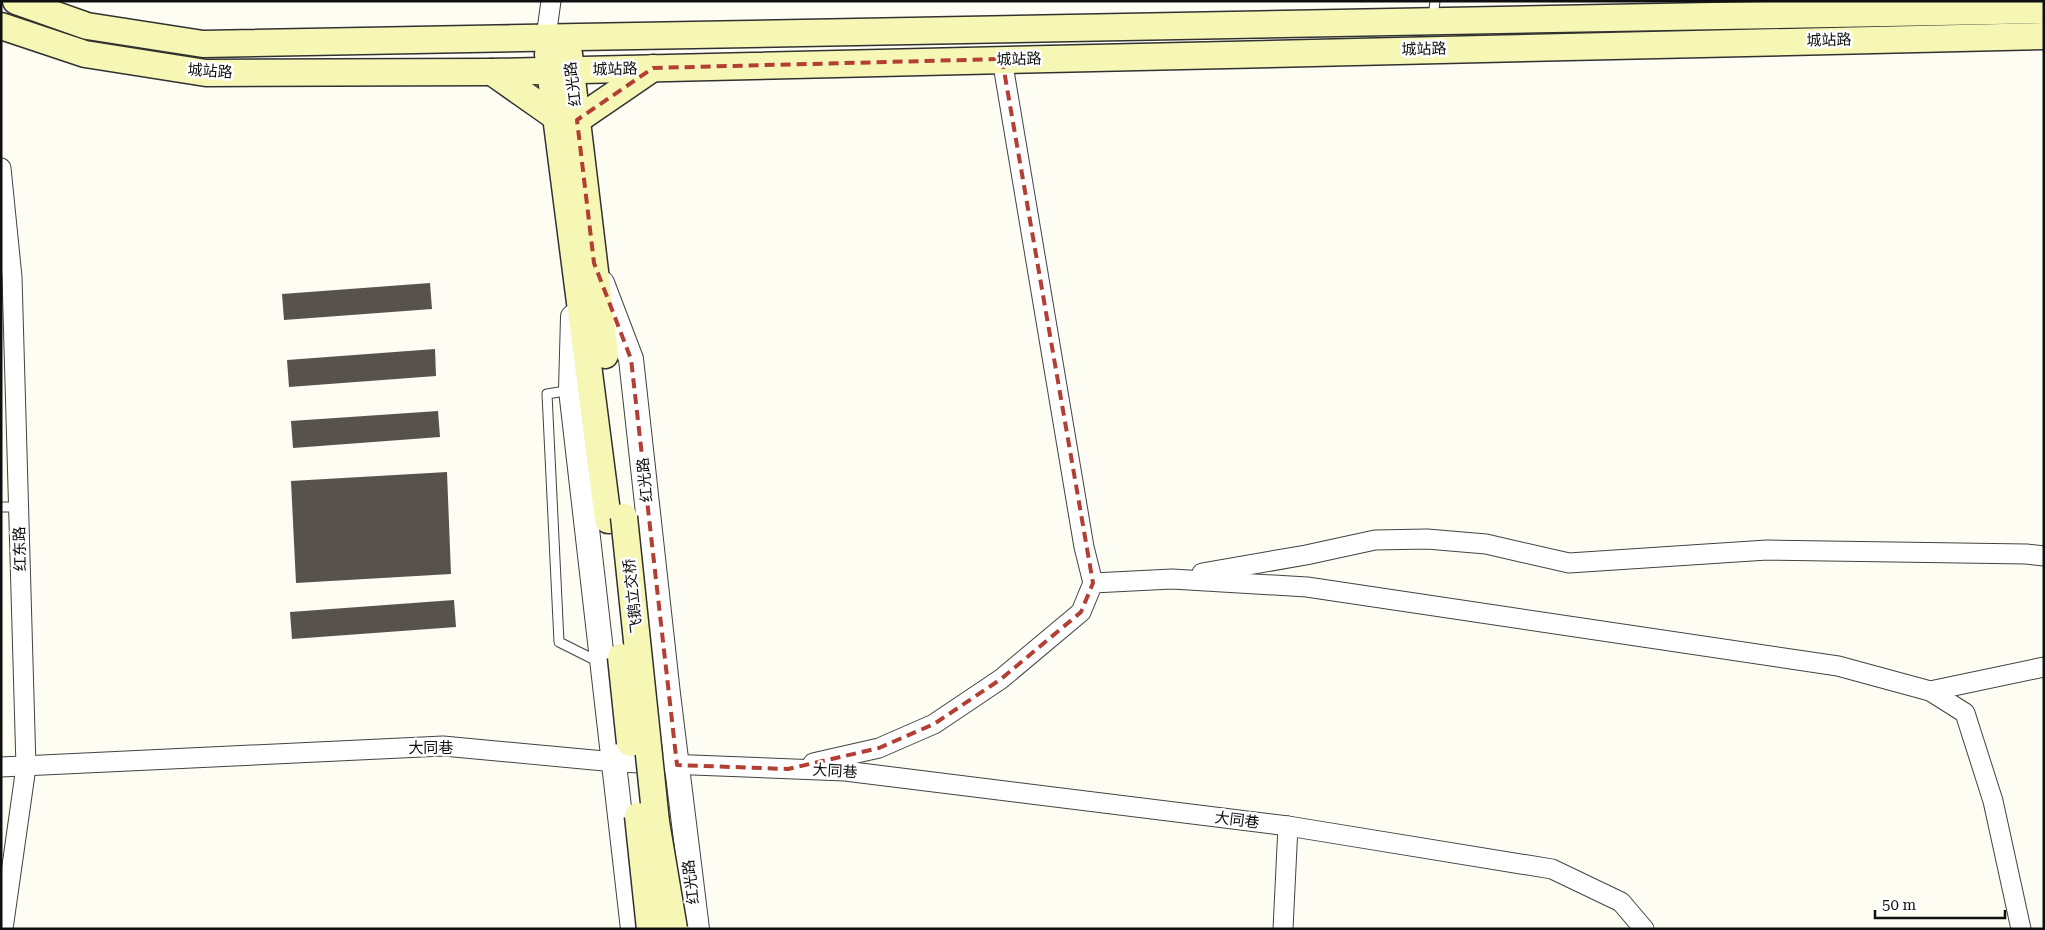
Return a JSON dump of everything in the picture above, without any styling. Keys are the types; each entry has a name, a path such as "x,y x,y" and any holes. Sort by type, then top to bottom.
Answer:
{"main road":[{"name":"城站路","path":"16,1 87,26 203,44 556,37 1434,11 1591,10 1715,12 1844,7 2044,10"},
{"name":"城站路","path":"1,26 85,54 206,73 492,72 2044,36"},
{"name":"红光路","path":"556,37 584,264"},
{"path":"492,72 566,118 653,68"},
{"name":"飞鹅立交桥","path":"584,264 656,822 674,929"},
{"name":"飞鹅立交桥","path":"616,518 650,929"}],"street":[{"path":"551,1 556,37"},
{"path":"788,769 879,748 934,724 1000,679 1080,612 1093,583 1083,538 1002,59"},
{"name":"红东路","path":"1,168 7,301 10,507 26,767 3,929"},
{"name":"红光路","path":"584,264 572,390 633,929"},
{"name":"红光路","path":"584,264 632,359 697,929"},
{"path":"1172,579 1384,540 1428,539 1486,544 1569,563 1766,550 2026,554 2044,556"},
{"path":"1093,583 1172,579 1307,587 1838,666 1930,691 1964,713 1993,801 2022,929"},
{"path":"1930,691 2044,667"},
{"name":"大同巷","path":"1,767 443,746 615,762 845,771 1288,826 1552,869 1621,902 1644,929"},
{"path":"1283,929 1288,826"}],"lane":[{"path":"572,390 547,394 560,642 602,664"}],"highlighted area":[{"path":"1002,59 1093,583 1081,612 1001,679 934,724 879,748 788,769 677,765 631,359 594,263 577,120 653,68"}],"building":[{"path":"430,283 432,309 284,320 282,294"},
{"path":"435,349 436,376 289,387 287,360"},
{"path":"438,411 440,437 293,448 291,421"},
{"path":"447,472 451,574 296,583 291,481"},
{"path":"454,600 456,627 292,639 290,612"}]}
